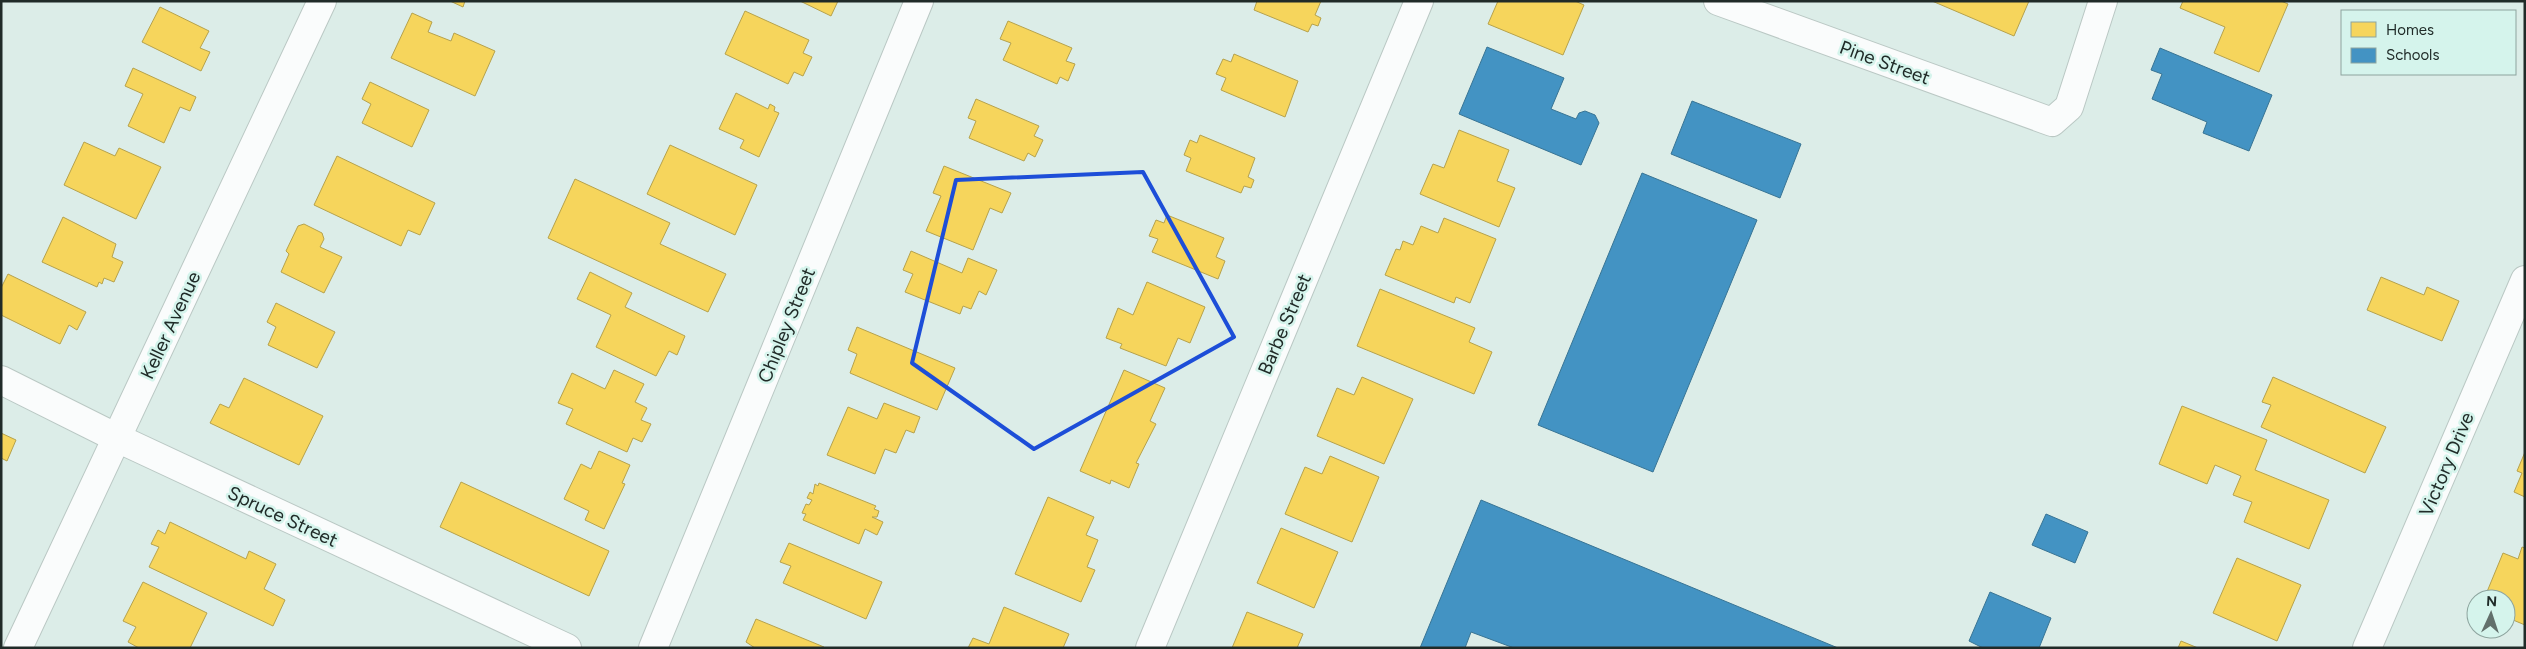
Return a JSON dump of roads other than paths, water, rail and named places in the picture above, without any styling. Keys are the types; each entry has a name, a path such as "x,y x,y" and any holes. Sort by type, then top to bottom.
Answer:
{"street":[{"name":"Keller Avenue","path":"18,648 322,1"},
{"name":"Chipley Street","path":"654,648 919,1"},
{"name":"Barbe Street","path":"1150,648 1419,1"},
{"name":"Pine Street","path":"1718,1 2052,122 2069,107 2103,1"},
{"name":"Victory Drive","path":"2367,648 2525,280"},
{"name":"Spruce Street","path":"1,380 117,438 568,648"}]}
